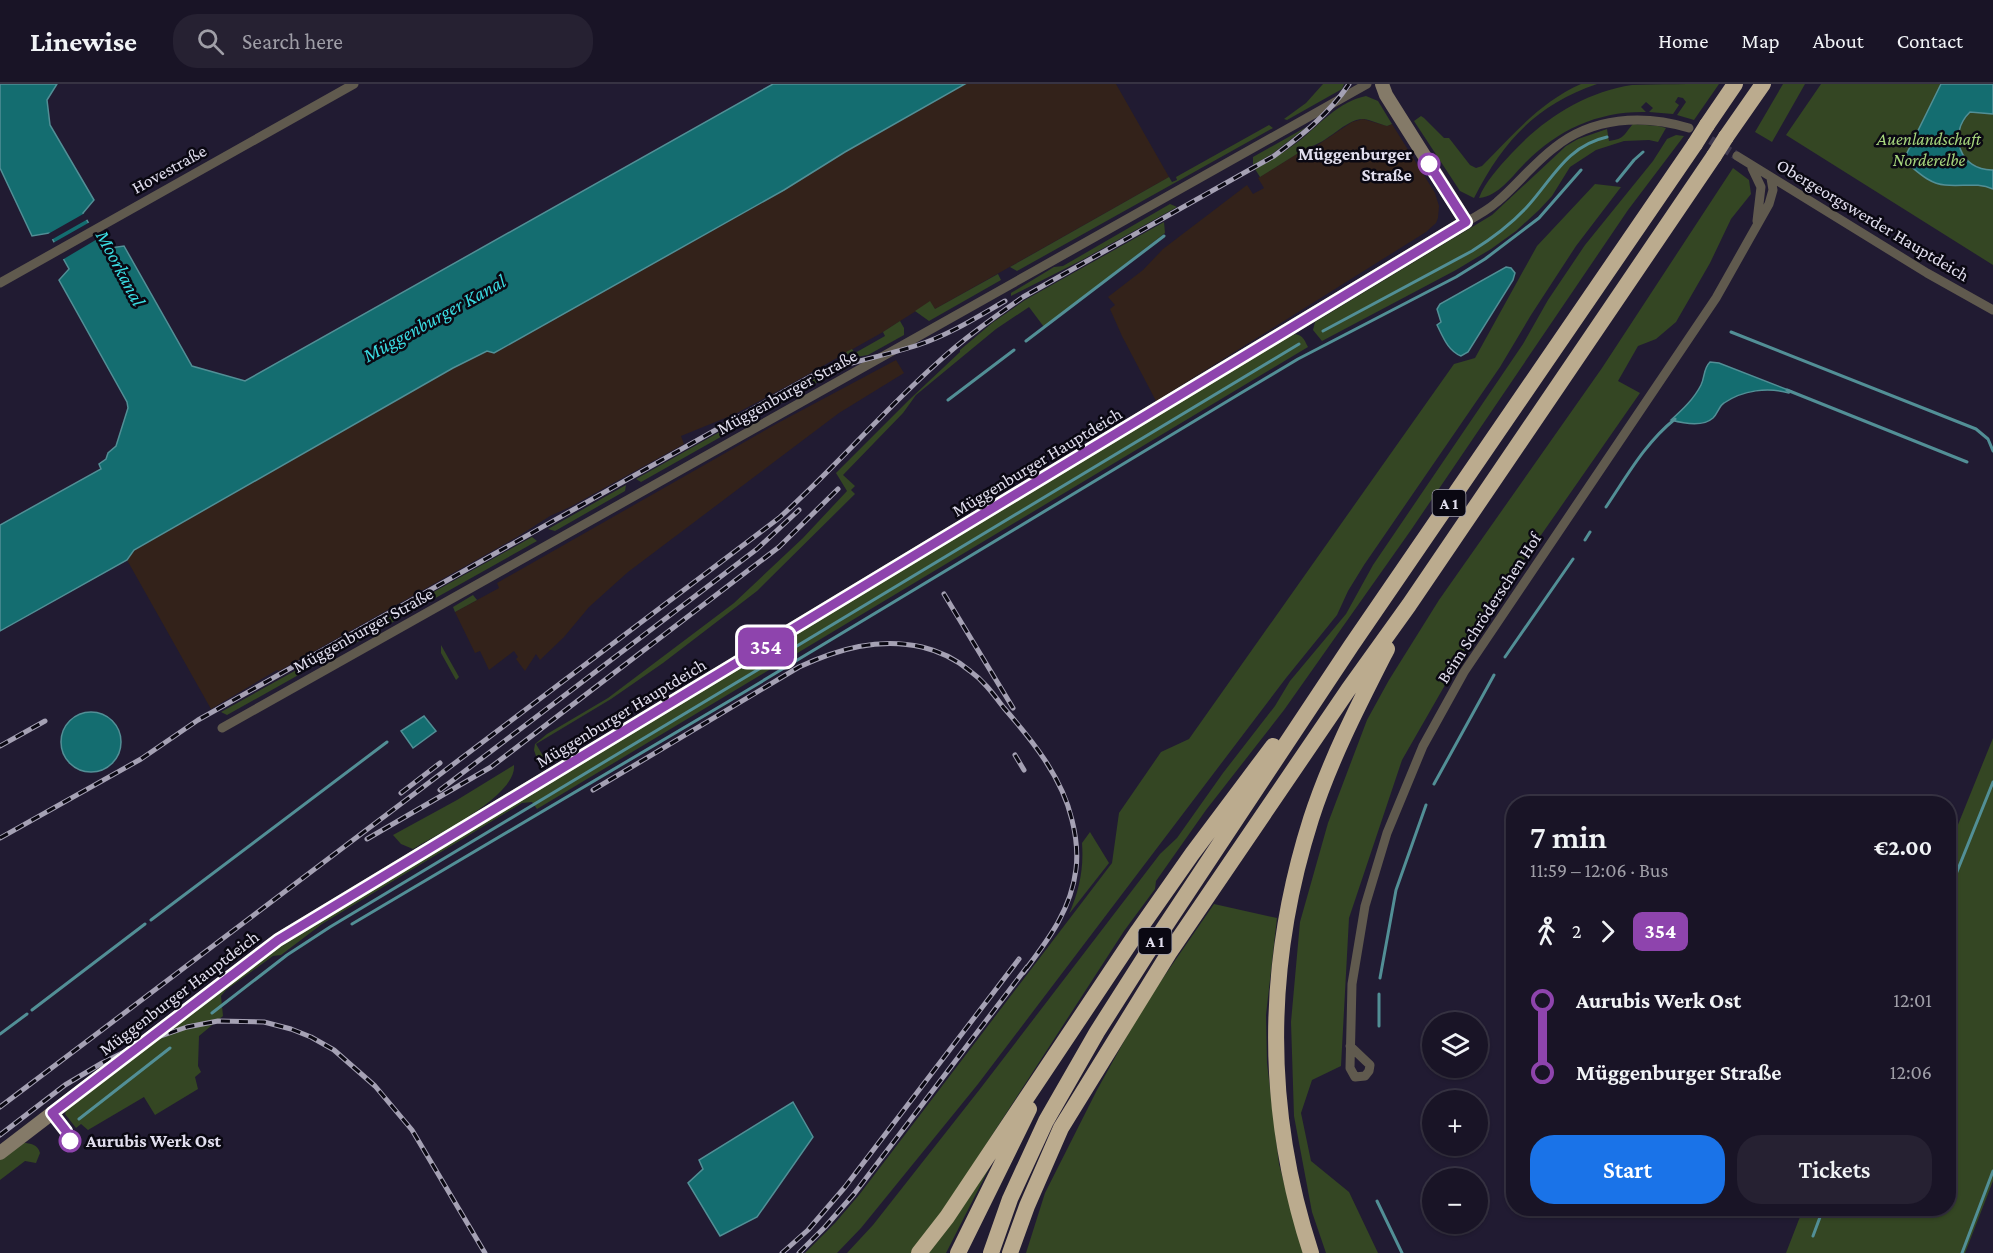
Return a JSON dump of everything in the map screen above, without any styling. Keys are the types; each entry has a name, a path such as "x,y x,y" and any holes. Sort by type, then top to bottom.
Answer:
{"highway":[{"name":"A 1","path":"991,1253 1010,1199 1028,1159 1076,1067 1146,955 1692,136 1707,126 1735,84"},
{"name":"A 1","path":"1311,1253 1300,1217 1280,1117 1275,1020 1279,966 1294,882 1311,818 1354,715 1409,605 1763,84"},
{"path":"1010,1253 1027,1206 1061,1128 1105,1055 1169,952 1341,700 1409,605"},
{"path":"919,1253 947,1217 1110,972 1192,854 1351,646"},
{"path":"958,1253 1058,1052"}],"street":[{"name":"Hovestraße","path":"0,283 354,84"},
{"name":"Müggenburger Straße","path":"222,728 1367,84"},
{"path":"1382,84 1404,124 1466,222 1497,203 1554,147 1585,130 1610,122 1636,119 1666,122 1692,136"},
{"name":"Obergeorgswerder Hauptdeich","path":"1737,156 1936,279 1993,310"},
{"name":"Beim Schröderschen Hof","path":"1751,166 1761,187 1755,229"},
{"name":"Beim Schröderschen Hof","path":"1350,1046 1352,984 1365,906 1387,833 1423,746 1464,672 1716,298 1771,200 1773,190 1771,178"},
{"name":"Müggenburger Hauptdeich","path":"0,1153 278,940 1466,222"}],"shaded area":[{"path":"965,84 1116,84 1169,177 935,309 930,302 883,332 789,385 735,414 681,436 684,444 550,516 517,537 211,709 127,560 134,550 453,368 487,351 494,353 784,190 845,152"},
{"path":"1363,119 1387,126 1392,124 1435,193 1439,206 1436,223 1426,232 1156,401 1122,336 1110,309 1115,305 1108,297 1143,270 1163,249 1247,185 1253,194 1264,188 1258,178 1308,147 1316,146 1352,122"},
{"path":"896,360 904,373 839,413 628,572 589,607 564,637 540,660 536,654 525,671 516,659 518,657 514,651 489,670 480,651 475,653 455,612 499,588 497,583 778,423"}],"green space":[{"path":"1323,84 1344,84 1342,89 1287,120 1284,119 1306,103"},
{"path":"1581,84 1597,84 1575,93 1539,114 1510,142 1474,198 1460,191 1414,121 1421,116 1424,118 1444,138 1449,138 1470,165 1476,168 1482,166 1540,110 1566,91"},
{"path":"1719,84 1694,120 1677,115 1686,102 1683,98 1678,97 1675,102 1679,105 1673,114 1649,112 1653,108 1646,102 1641,107 1646,112 1612,115 1566,131 1539,150 1493,194 1479,198 1493,175 1523,141 1551,119 1581,101 1632,85"},
{"path":"1783,84 1805,84 1772,142 1755,132"},
{"name":"Auenlandschaft Norderelbe","path":"1821,84 1993,84 1993,265 1786,135"},
{"path":"1366,96 1378,101 1392,124 1387,126 1364,119 1357,120 1260,177 1255,169 1294,145 1338,108"},
{"path":"1633,124 1666,128 1658,142 1624,141 1596,150 1570,167 1552,196 1516,231 1456,270 1322,341 1313,330 1315,322 1492,215 1566,146 1578,139 1607,129 1609,141 1618,139 1624,136"},
{"path":"1269,125 1273,128 1017,271 1010,267 1169,177 1172,182 1177,180 1176,177"},
{"path":"1308,126 1272,154 1253,165 1253,157"},
{"path":"1676,135 1684,136 1628,210 1411,530 1284,710 1206,810 1156,881 1155,889 1124,931 941,1214 911,1253 847,1253 873,1225 980,1089 1160,854 1177,838 1223,773 1275,706 1290,681 1346,614 1373,565 1523,344 1548,300 1585,245 1653,161 1667,139"},
{"path":"1733,168 1749,180 1751,194 1731,219 1710,263 1676,322 1656,339 1638,346 1618,381 1640,393 1484,617 1402,760 1349,918 1341,1066 1312,1080 1301,1113 1311,1161 1349,1192 1378,1253 1326,1253 1312,1212 1294,1116 1291,1022 1300,922 1328,823 1367,720 1389,680 1439,600 1602,368"},
{"path":"1595,184 1621,187 1576,246 1500,367 1364,565 1337,615 1286,678 978,1084 861,1228 837,1253 805,1253 859,1195 1112,863 1119,813 1161,752 1189,739 1454,364 1475,358 1537,246"},
{"path":"1170,204 1177,207 1082,260 1011,296 1011,293 1054,267 1063,266"},
{"path":"1164,222 1165,233 1044,327 1029,307 996,329 916,395 903,413 843,475 855,486 851,490 855,494 757,591 663,663 611,699 536,744 546,761 538,762 534,750 535,744 547,734 608,698 734,603 803,538 847,491 836,473 960,350 992,323 1025,300"},
{"path":"998,274 1001,280 929,321 915,311 930,301 935,309"},
{"path":"900,321 904,328 904,335 868,355 850,358 846,352 852,349 855,353 885,336 883,332"},
{"path":"1293,334 1302,337 1308,347 537,809 532,802 522,803 322,924 281,955 273,956 221,996 223,1016 199,1036 198,1066 201,1072 195,1077 198,1089 155,1115 144,1097 88,1130 81,1124 76,1128 65,1114 68,1107 280,947 319,921"},
{"path":"841,369 641,482 636,479 814,379"},
{"path":"626,485 625,491 555,531 548,529"},
{"path":"532,537 537,541 309,669 305,664"},
{"path":"473,595 477,600 455,612 453,607"},
{"path":"441,645 459,677 456,680 441,653"},
{"path":"300,668 302,673 227,715 221,712"},
{"path":"1993,738 1993,1181 1965,1253 1786,1253 1800,1216 1956,1216 1956,830"},
{"path":"514,765 512,777 490,801 439,834 413,849 401,844 393,835 457,800"},
{"path":"1090,832 1109,863 1069,914 1080,880 1082,843"},
{"path":"1214,904 1277,918 1266,1015 1267,1063 1279,1164 1303,1253 1026,1253 1045,1193 1097,1090 1143,1007"},
{"path":"1007,1133 946,1253 923,1253"},
{"path":"23,1143 38,1148 40,1153 36,1163 25,1161 0,1180 0,1159"}],"water":[{"path":"0,84 57,84 47,100 50,125 94,200 83,213 103,249 124,246 192,366 245,381 773,84 965,84 845,152 784,190 494,353 487,351 453,368 134,550 127,560 0,631 0,525 101,469 99,464 116,446 128,408 127,402 59,280 69,269 49,233 32,236 0,168"},
{"path":"1941,84 1993,84 1993,114 1970,112 1959,130 1958,140 1960,150 1972,164 1982,169 1993,170 1993,189 1934,183 1908,164 1907,153"},
{"path":"1506,267 1511,268 1515,273 1513,280 1468,352 1461,356 1456,354 1446,343 1437,325 1441,322 1437,309 1440,304"},
{"path":"1710,362 1719,363 1791,391 1789,393 1764,390 1739,395 1722,404 1713,418 1704,423 1671,420 1695,395"},
{"path":"85,712 97,712 108,717 116,725 121,742 119,754 108,767 97,772 85,772 74,767 66,759 61,748 61,736 66,725 74,717"},
{"path":"424,716 436,731 413,748 401,731"},
{"path":"793,1102 813,1137 757,1217 720,1236 688,1183 703,1169 699,1160"}],"pier":[{"path":"85,213 88,219 51,240 48,234"},
{"path":"90,222 99,238 62,260 53,243"}],"waterway":[{"path":"1323,331 1486,242 1526,208 1570,156 1593,141 1607,137"},
{"path":"1617,181 1643,152"},
{"path":"352,924 741,694 1298,359 1456,277 1485,259 1539,218 1581,170"},
{"path":"1026,341 1164,236"},
{"path":"1731,332 1976,429 1988,439 1993,451"},
{"path":"212,1013 287,955 330,927 1299,344"},
{"path":"948,400 1014,350"},
{"path":"1787,390 1967,462"},
{"path":"1606,507 1646,449 1675,419"},
{"path":"1585,540 1590,532"},
{"path":"1505,657 1573,559"},
{"path":"1434,784 1494,675"},
{"path":"151,920 387,742"},
{"path":"1956,874 1993,782"},
{"path":"1380,978 1396,890 1426,805"},
{"path":"32,1010 145,924"},
{"path":"1379,994 1379,1026"},
{"path":"0,1034 27,1014"},
{"path":"79,1119 170,1048"},
{"path":"1962,1253 1993,1171"},
{"path":"1377,1201 1402,1253"},
{"path":"1813,1236 1820,1216"}],"tunnel":[{"path":"1699,133 1737,156"}],"railway":[{"path":"0,1107 779,518 916,383 978,329 1023,297 1274,156 1324,114 1349,84"},
{"path":"0,838 141,759 198,720 810,377 929,341 1005,301"},
{"path":"367,839 491,767 779,547 838,489"},
{"path":"440,790 757,549 799,510"},
{"path":"944,594 1013,708"},
{"path":"593,790 799,667 829,655 874,644 890,643 922,647 941,653 980,679 1025,733 1053,774 1072,820 1077,863 1069,898 1057,925 1023,973"},
{"path":"0,746 45,721"},
{"path":"1015,755 1024,770"},
{"path":"401,793 440,763"},
{"path":"782,1253 808,1230 845,1187 1019,959"},
{"path":"799,1253 854,1194 1027,967"},
{"path":"0,1135 65,1085 102,1063 149,1040 187,1027 218,1021 264,1022 291,1029 334,1050 375,1086 412,1130 485,1253"}],"bus line":[{"name":"354","path":"70,1141 66,1131 52,1113 278,940 1466,222 1429,164"}],"place":[{"name":"Müggenburger Straße","path":"1429,164"},
{"name":"Aurubis Werk Ost","path":"70,1141"}],"water label":[{"name":"Moorkanal","path":"121,268"},
{"name":"Müggenburger Kanal","path":"434,318"}]}
